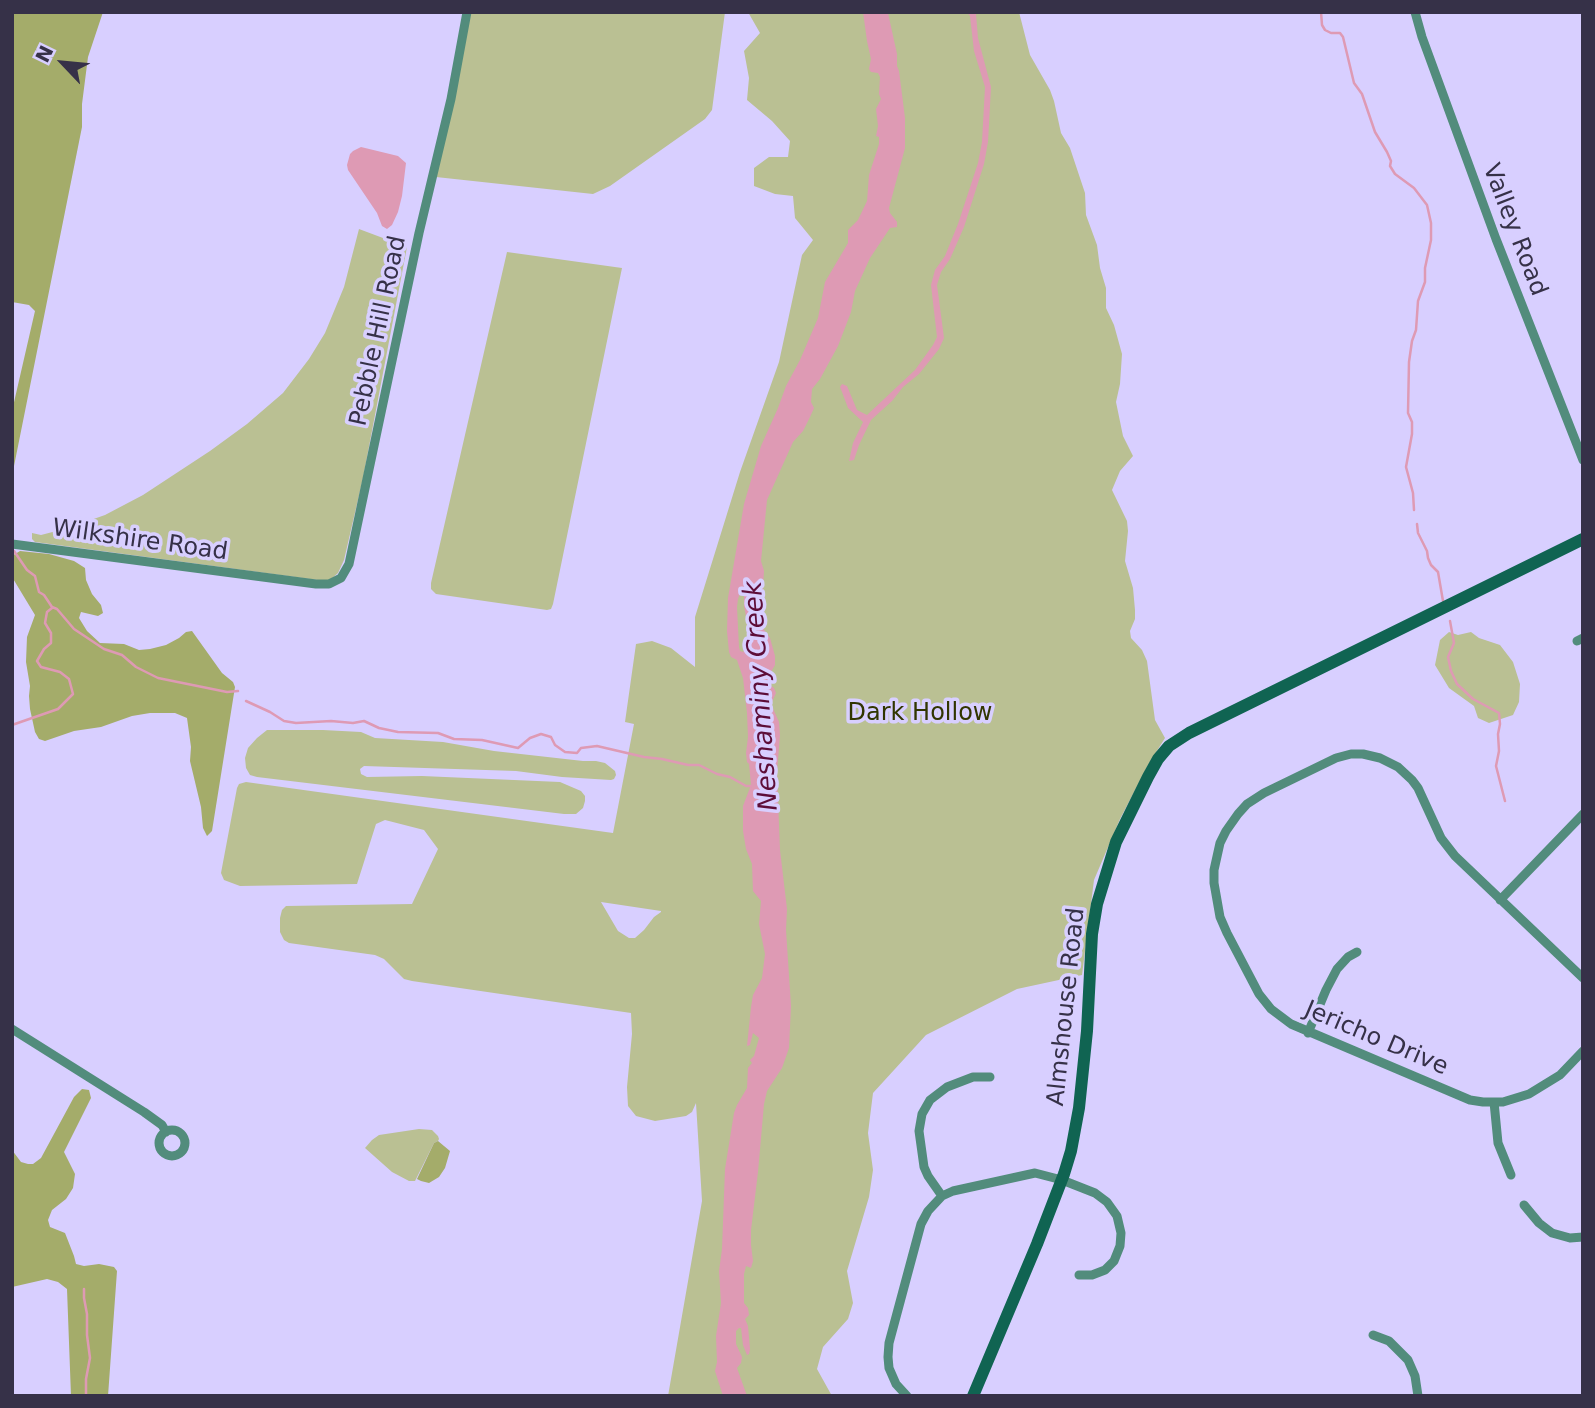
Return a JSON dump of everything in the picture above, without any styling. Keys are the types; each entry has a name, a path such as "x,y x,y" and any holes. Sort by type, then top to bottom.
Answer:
{"main road":[{"name":"Almshouse Road","path":"973,1396 1062,1180 1079,1108 1092,934 1097,904 1116,842 1148,776 1163,752 1189,733 1583,539"}],"street":[{"name":"Pebble Hill Road","path":"263,577 330,584 341,578 349,564 419,233 451,99 467,12"},
{"name":"Valley Road","path":"1415,12 1496,239 1583,460"},
{"name":"Wilkshire Road","path":"12,544 263,577"},
{"name":"Jericho Drive","path":"1583,978 1447,847 1412,780 1398,766 1380,758 1351,754 1336,758 1264,793 1252,800 1233,819 1220,843 1213,883 1227,933 1259,994 1280,1017 1308,1032 1470,1100 1493,1102 1516,1099 1538,1090 1560,1075 1583,1051"},
{"path":"1500,900 1583,814"},
{"path":"1308,1032 1337,970 1348,957 1357,952"},
{"path":"12,1029 144,1112 162,1125 166,1132"},
{"path":"942,1196 925,1171 922,1160 919,1131 923,1110 934,1096 947,1087 965,1079 990,1077"},
{"path":"1493,1102 1499,1143 1511,1175"},
{"path":"907,1396 896,1384 889,1368 889,1343 921,1224 928,1210 942,1196 953,1191 1035,1173 1062,1180 1104,1198 1120,1227 1120,1246 1110,1266 1097,1274 1079,1275"},
{"path":"1524,1205 1539,1223 1552,1233 1570,1238 1583,1237"},
{"path":"1373,1335 1389,1341 1408,1360 1415,1376 1418,1396"}],"green space":[{"path":"12,12 103,12 88,57 82,127 12,476 12,411 35,311 29,305 12,302"},
{"path":"469,12 725,12 712,110 705,119 610,186 593,194 436,177"},
{"name":"Dark Hollow","path":"748,12 1019,12 1030,55 1050,90 1061,133 1070,148 1085,193 1086,215 1097,245 1106,288 1106,308 1122,354 1116,402 1123,436 1133,456 1120,471 1112,490 1127,521 1125,561 1133,588 1135,610 1131,638 1142,650 1147,661 1155,720 1165,738 1120,819 1094,880 1082,975 1017,989 926,1035 873,1093 868,1133 873,1170 869,1197 847,1271 853,1303 848,1319 823,1347 817,1369 832,1396 668,1396 702,1201 696,1103 692,1112 686,1116 655,1121 636,1116 628,1106 631,1013 412,981 404,979 384,959 375,955 289,943 284,940 280,932 280,918 286,906 412,904 438,849 424,830 385,820 376,824 357,884 240,886 224,880 221,873 237,788 239,784 246,782 613,833 634,724 625,722 636,644 652,641 671,648 695,667 695,617 740,472 779,362 802,255 813,240 795,218 793,196 775,194 754,186 754,168 769,157 788,157 790,141 747,100 749,78 744,51 760,33","holes":["601,902 661,911 635,938 629,938 618,931"]},
{"path":"359,229 407,247 363,478 344,560 338,573 325,581 35,542 32,539 32,533 41,535 68,528 105,515 143,495 210,451 283,393 325,333 344,287"},
{"path":"507,252 622,268 553,604 551,609 547,610 436,594 431,589"},
{"path":"20,551 49,554 74,561 85,568 86,580 103,613 98,616 81,612 79,618 87,631 100,643 124,644 139,650 150,649 166,645 192,631 222,673 233,682 235,687 212,831 207,836 203,828 190,761 187,718 175,713 150,713 101,727 74,731 45,741 39,739 30,709 26,662 27,637 35,615 12,577 12,556"},
{"path":"1449,632 1458,635 1471,632 1479,638 1500,645 1513,662 1520,684 1519,702 1513,715 1489,723 1478,718 1474,706 1449,688 1435,665 1440,640"},
{"path":"267,730 361,732 375,738 443,742 494,751 596,761 605,763 616,775 611,780 516,771 364,766 360,769 361,774 367,777 422,776 560,782 581,791 585,796 583,808 576,814 564,814 250,775 245,758 248,748"},
{"path":"82,1089 89,1090 91,1098 64,1152 75,1174 73,1188 66,1199 52,1210 48,1220 50,1227 65,1233 76,1264 99,1264 114,1267 117,1271 108,1396 71,1396 67,1289 58,1282 47,1279 12,1287 12,1150 21,1162 28,1164 41,1158 74,1097"},
{"path":"419,1129 432,1130 439,1139 434,1143 415,1181 409,1181 392,1172 365,1148 379,1135"},
{"path":"438,1141 450,1151 445,1168 439,1177 429,1183 421,1181 417,1179 434,1143"}],"water":[{"name":"Neshaminy Creek","path":"863,12 888,13 897,54 905,118 905,148 889,208 897,227 890,228 870,258 855,291 851,312 838,346 812,389 811,402 814,408 803,431 793,442 767,500 761,561 764,571 761,618 762,627 770,638 775,656 775,665 769,680 776,693 771,704 779,722 780,735 777,772 780,850 787,909 791,1006 789,1048 782,1068 767,1091 764,1104 751,1230 753,1261 751,1268 746,1266 744,1274 744,1303 749,1315 745,1319 748,1326 749,1354 747,1355 743,1345 741,1328 736,1331 736,1344 742,1357 737,1368 747,1396 723,1396 715,1371 721,1303 719,1271 725,1169 734,1113 747,1088 748,1068 759,1038 753,1033 750,1045 747,1046 753,995 762,978 765,954 759,924 761,901 753,891 752,864 743,831 743,806 751,785 746,753 747,713 743,678 737,660 731,657 729,652 728,598 744,504 761,446 818,318 825,282 848,243 848,230 858,220 867,201 869,175 879,144 879,137 876,136 876,109 881,99 880,77 869,69 871,59","holes":["742,588 744,606 751,643 743,652 739,647 737,607"]},
{"path":"967,12 976,14 978,38 991,87 988,142 984,164 964,227 937,285 944,338 939,349 919,374 871,420 854,460 849,461 853,443 863,422 848,408 840,387 842,384 847,386 857,410 867,415 915,370 937,337 931,285 935,270 945,256 958,224 982,142 985,87 974,51 970,16"},
{"path":"361,147 398,156 406,163 398,212 387,229 382,226 377,213 348,170 350,154"}],"waterway":[{"path":"1321,12 1325,30 1340,33 1343,37 1354,83 1362,94 1375,132 1391,161 1390,166 1395,174 1414,188 1427,205 1431,223 1425,282 1418,301 1416,330 1409,362 1408,413 1412,422 1412,434 1406,467 1413,493 1414,510"},
{"path":"1417,524 1431,565 1438,572 1443,601"},
{"path":"14,551 27,570 35,576 39,592 52,607 57,609 74,629 104,649 122,655 136,667 158,678 227,692 238,691"},
{"path":"12,725 58,709 73,694 69,679 60,672 41,667 37,661 51,643 51,633 45,623 47,612 52,608"},
{"path":"1450,621 1454,643 1448,657 1457,684 1473,699 1499,713 1499,751 1496,766 1505,801"},
{"name":"Neshaminy Creek","path":"246,701 284,721 364,721 398,732 438,733 454,739 482,740 518,748 530,738 541,734 551,737 555,745 565,752 577,753 581,748 597,746 644,757 699,765 751,786"},
{"path":"84,1289 90,1358 86,1396"}]}
